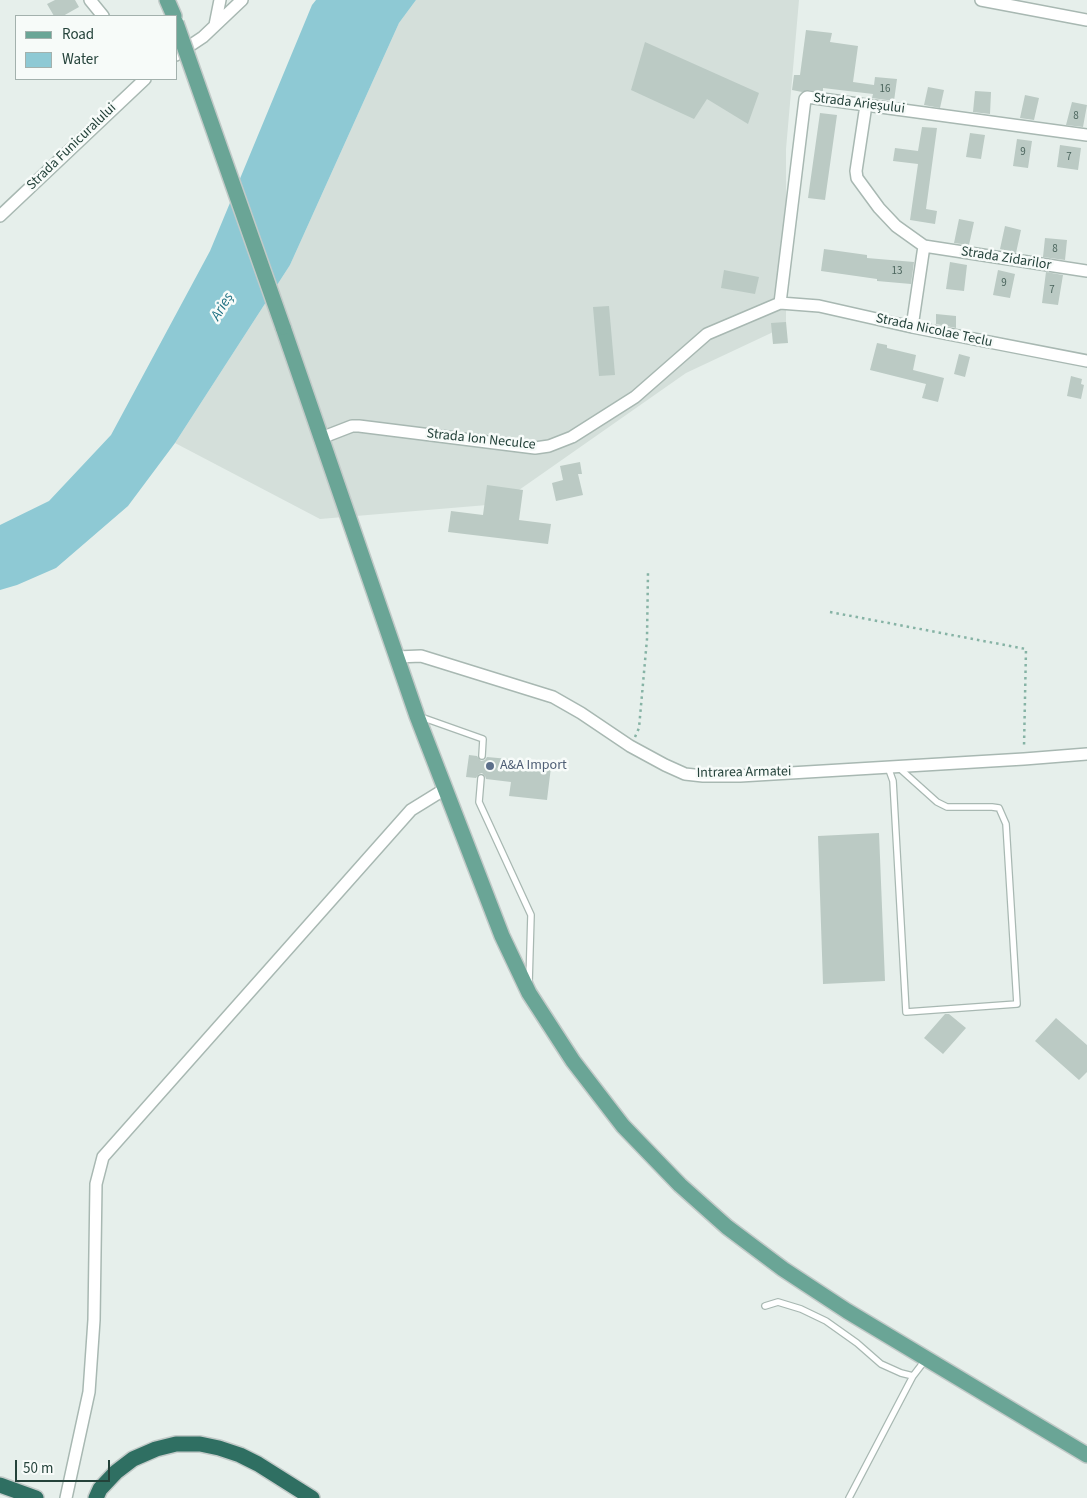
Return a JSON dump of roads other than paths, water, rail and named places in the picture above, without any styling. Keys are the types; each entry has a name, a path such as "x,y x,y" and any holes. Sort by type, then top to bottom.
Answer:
{"highway":[{"path":"96,1498 100,1489 116,1472 133,1460 156,1449 176,1444 200,1444 240,1455 258,1464 312,1498"},
{"path":"0,1485 36,1498"}],"main road":[{"path":"167,0 174,15"},
{"path":"178,29 398,656 417,716 502,936 529,993 573,1061 623,1126 680,1185 727,1227 782,1269 926,1359 1087,1454"}],"street":[{"path":"90,0 102,15"},
{"path":"215,25 220,0"},
{"path":"178,55 203,37 242,0"},
{"path":"981,0 1087,20"},
{"name":"Strada Funicuralului","path":"0,216 144,80"},
{"name":"Strada Arieșului","path":"780,303 805,99 809,96 1087,135"},
{"name":"Strada Zidarilor","path":"866,104 856,171 857,178 879,208 896,226 924,246 1087,271"},
{"path":"912,327 924,246"},
{"name":"Strada Nicolae Teclu","path":"780,303 819,306 912,327 1087,361"},
{"name":"Strada Ion Neculce","path":"321,438 352,426 359,426 536,448 550,446 572,437 635,398 707,334 780,303"},
{"name":"Intrarea Armatei","path":"398,656 421,656 553,698 580,713 630,746 665,766 685,774 740,776 1087,754"},
{"path":"66,1498 89,1392 94,1320 96,1184 103,1158 411,810 445,789"}],"lane":[{"path":"417,716 483,739 482,756"},
{"path":"893,767 937,802 947,807 999,808 1006,824 1017,1004 906,1012 893,767"},
{"path":"481,778 479,802 531,915 529,993"},
{"path":"765,1306 778,1302 801,1309 826,1321 857,1342 881,1364 901,1374 913,1376"},
{"path":"849,1498 913,1376 926,1359"}],"water":[{"name":"Arieș","path":"316,0 416,0 399,23 290,265 175,443 128,506 56,568 17,585 0,590 0,525 49,501 111,435 210,251 312,5"}],"place":[{"name":"A&A Import","path":"490,766"}]}
